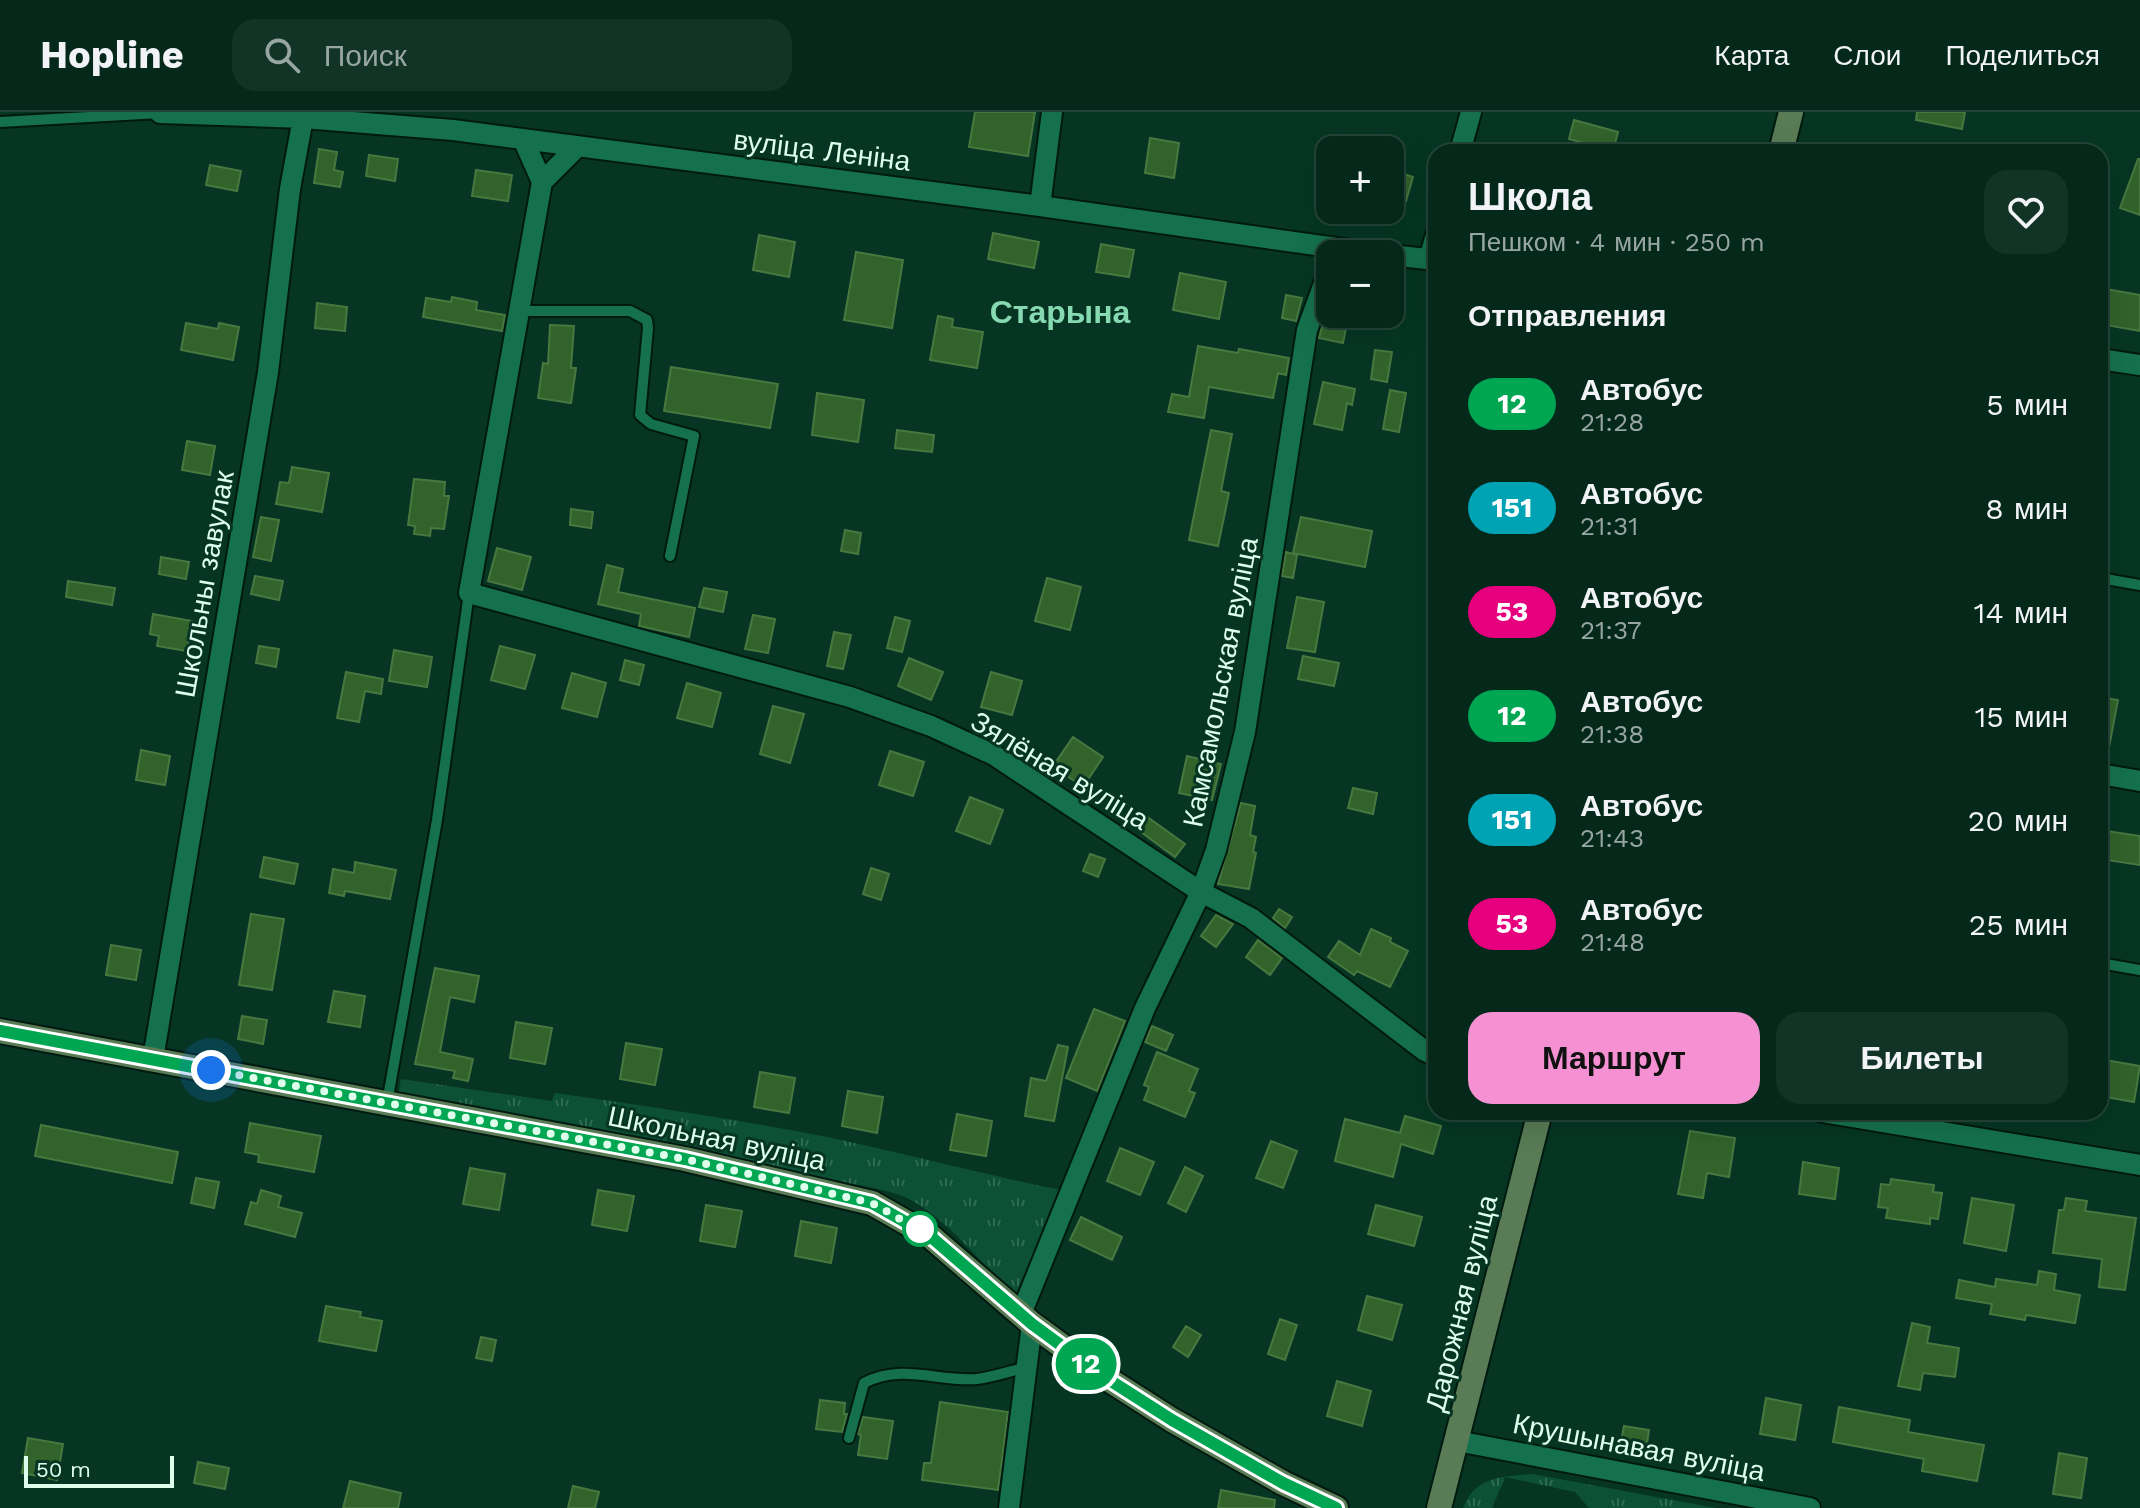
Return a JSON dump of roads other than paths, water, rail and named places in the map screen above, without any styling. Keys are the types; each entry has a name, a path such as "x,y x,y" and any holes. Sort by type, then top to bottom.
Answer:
{"main road":[{"path":"1783,144 1791,112"},
{"name":"Школьная вуліца","path":"0,1031 685,1159 872,1203 930,1236 1026,1319 1100,1374 1172,1420 1283,1483 1336,1508"},
{"name":"Дарожная вуліца","path":"1439,1508 1538,1120"}],"street":[{"path":"1040,206 1052,112"},
{"path":"1462,144 1471,112"},
{"name":"вуліца Леніна","path":"160,113 455,121 523,139 1040,206 1316,254"},
{"name":"Школьны завулак","path":"153,1059 268,372 290,189 303,118"},
{"path":"469,593 542,182 523,139"},
{"path":"542,182 578,146"},
{"path":"1404,257 1428,260"},
{"name":"Камсамольская вуліца","path":"1009,1508 1027,1367 1026,1319 1145,1008 1201,892 1216,850 1245,732 1307,330 1316,306"},
{"path":"2108,360 2140,365"},
{"name":"Зялёная вуліца","path":"469,593 850,697 931,726 994,755 1201,892 1251,918 1428,1052"},
{"path":"2108,775 2140,781"},
{"path":"1870,1120 2140,1165"},
{"name":"Крушынавая вуліца","path":"1457,1441 1810,1508"}],"lane":[{"path":"0,122 160,113"},
{"path":"521,311 630,311 647,320 640,415 651,424 694,436 670,556"},
{"path":"2108,579 2140,585"},
{"path":"387,1105 437,820 469,593"},
{"path":"2108,964 2140,970"},
{"path":"849,1438 864,1383 881,1375 924,1374 977,1379 1027,1367"}],"district":[{"name":"Старына","path":"1060,312"}]}
